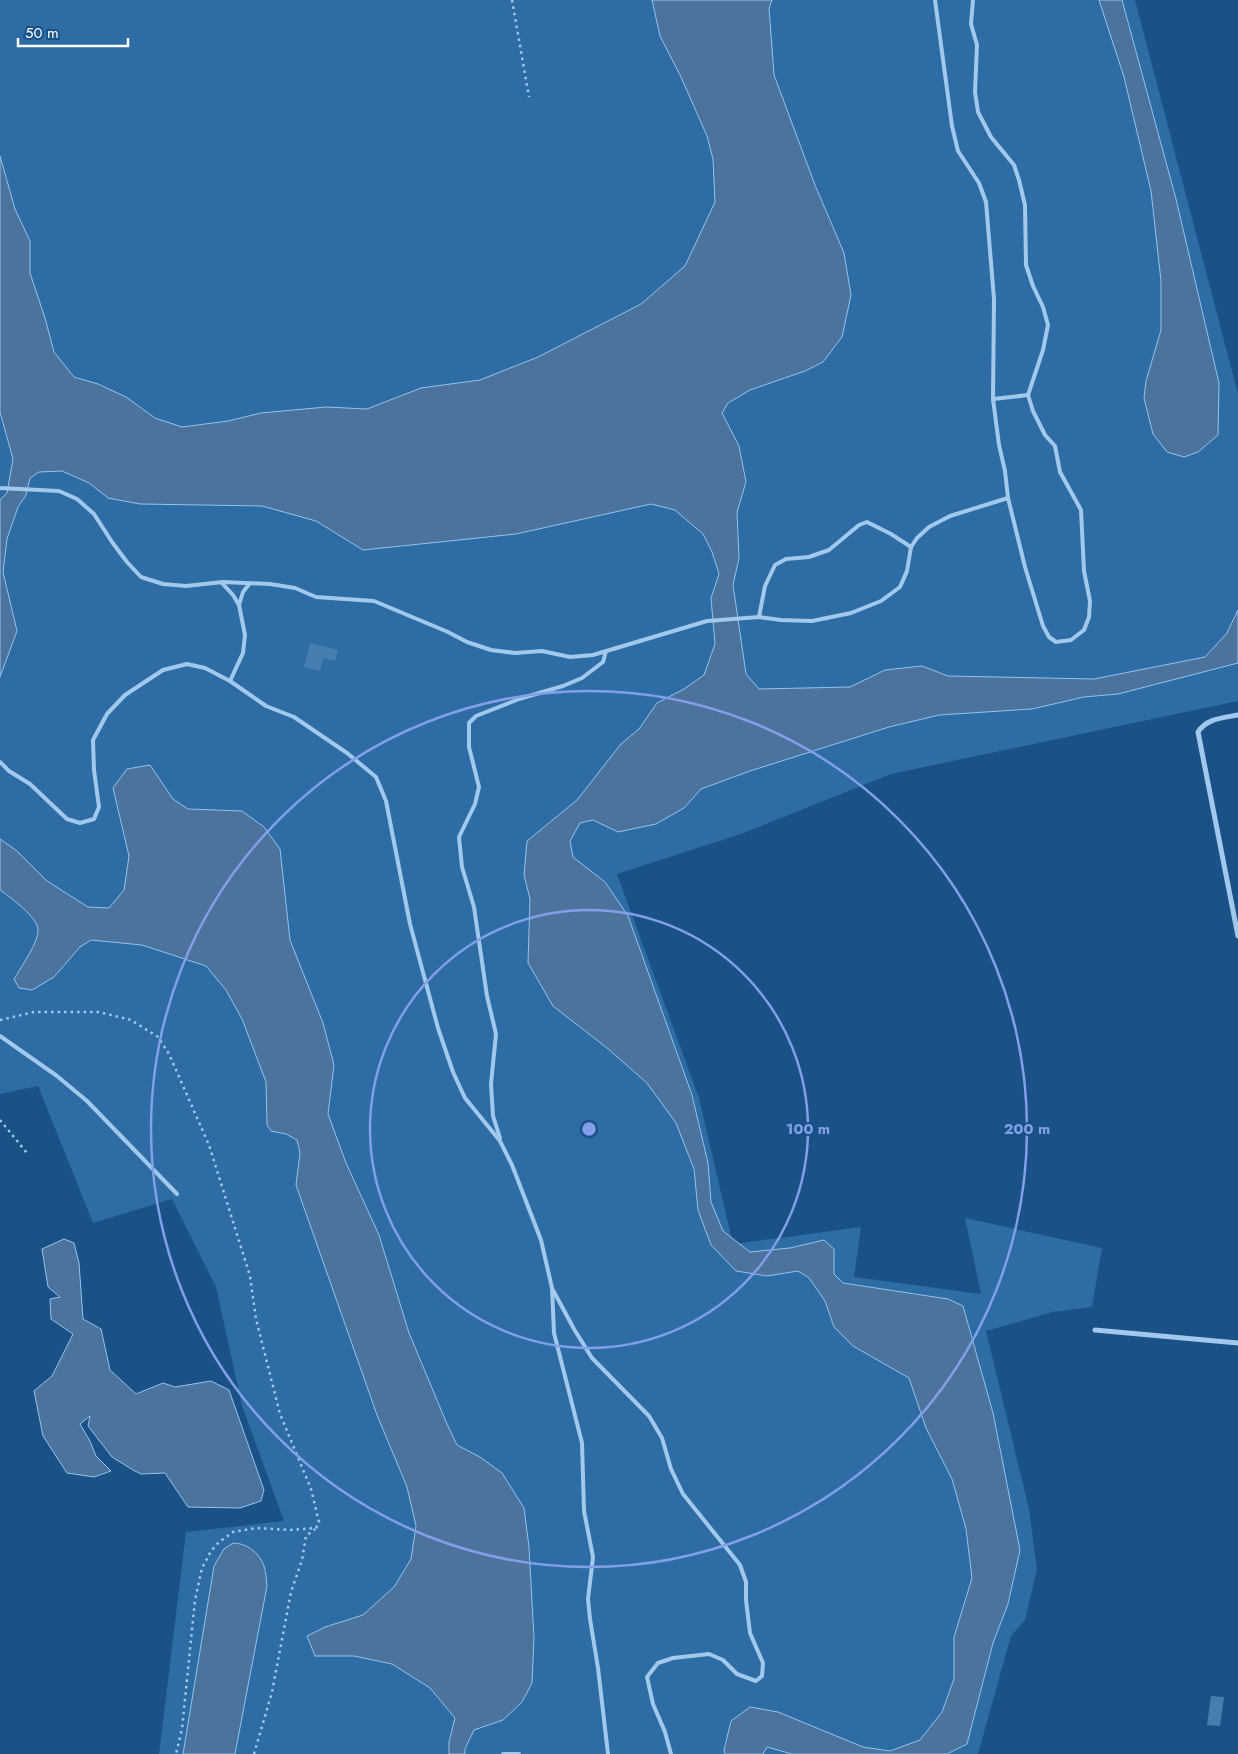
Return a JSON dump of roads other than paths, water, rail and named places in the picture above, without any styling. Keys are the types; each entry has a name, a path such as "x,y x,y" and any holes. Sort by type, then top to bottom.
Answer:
{"street":[{"path":"1238,715 1208,721 1198,732 1238,936"},
{"path":"1095,1330 1238,1343"}],"lane":[{"path":"935,0 952,126 958,150 979,183 986,202 994,299 992,399 1008,498 1025,567 1043,626 1049,637 1056,642 1071,640 1084,630 1089,617 1090,601 1084,570 1081,510 1060,472 1054,446 1045,435 1033,411 1028,395 1043,350 1048,326 1043,307 1026,265 1024,205 1019,180 1014,165 991,137 978,112 975,92 977,45 971,24 973,0"},
{"path":"992,399 1028,395"},
{"path":"2,488 59,491 78,499 94,514 112,542 141,577 163,584 186,586 221,582 270,584 295,588 316,597 374,601 467,642 491,650 515,653 542,651 570,656 593,655 707,621 759,617 812,621 851,613 881,601 900,587 907,570 911,547 929,527 950,516 1008,498"},
{"path":"759,617 765,586 775,565 786,559 809,557 829,550 859,525 867,522 911,547"},
{"path":"221,582 239,605 245,635 243,653 230,681"},
{"path":"239,605 250,583"},
{"path":"606,651 603,662 582,678 485,712 476,716 469,723 469,747 479,787 475,804 460,837 462,867 474,907 487,996 496,1034 491,1084 493,1116 500,1140 512,1165 541,1240 552,1288 554,1333 582,1443 584,1511 593,1557 588,1599 608,1754"},
{"path":"0,762 30,784 67,819 80,823 94,819 99,807 94,770 93,740 107,714 126,695 163,670 187,664 205,668 230,681 266,706 294,717 347,753 376,777 386,801 410,924 438,1028 453,1072 465,1098 500,1140"},
{"path":"0,1036 57,1076 87,1101 177,1194"},
{"path":"552,1288 592,1358 649,1416 662,1438 671,1469 683,1494 740,1566 746,1582 750,1633 763,1663 762,1676 756,1681 737,1674 723,1660 709,1654 673,1658 658,1663 647,1677 653,1704 665,1732 671,1754"},
{"path":"503,1754 519,1754"}]}
